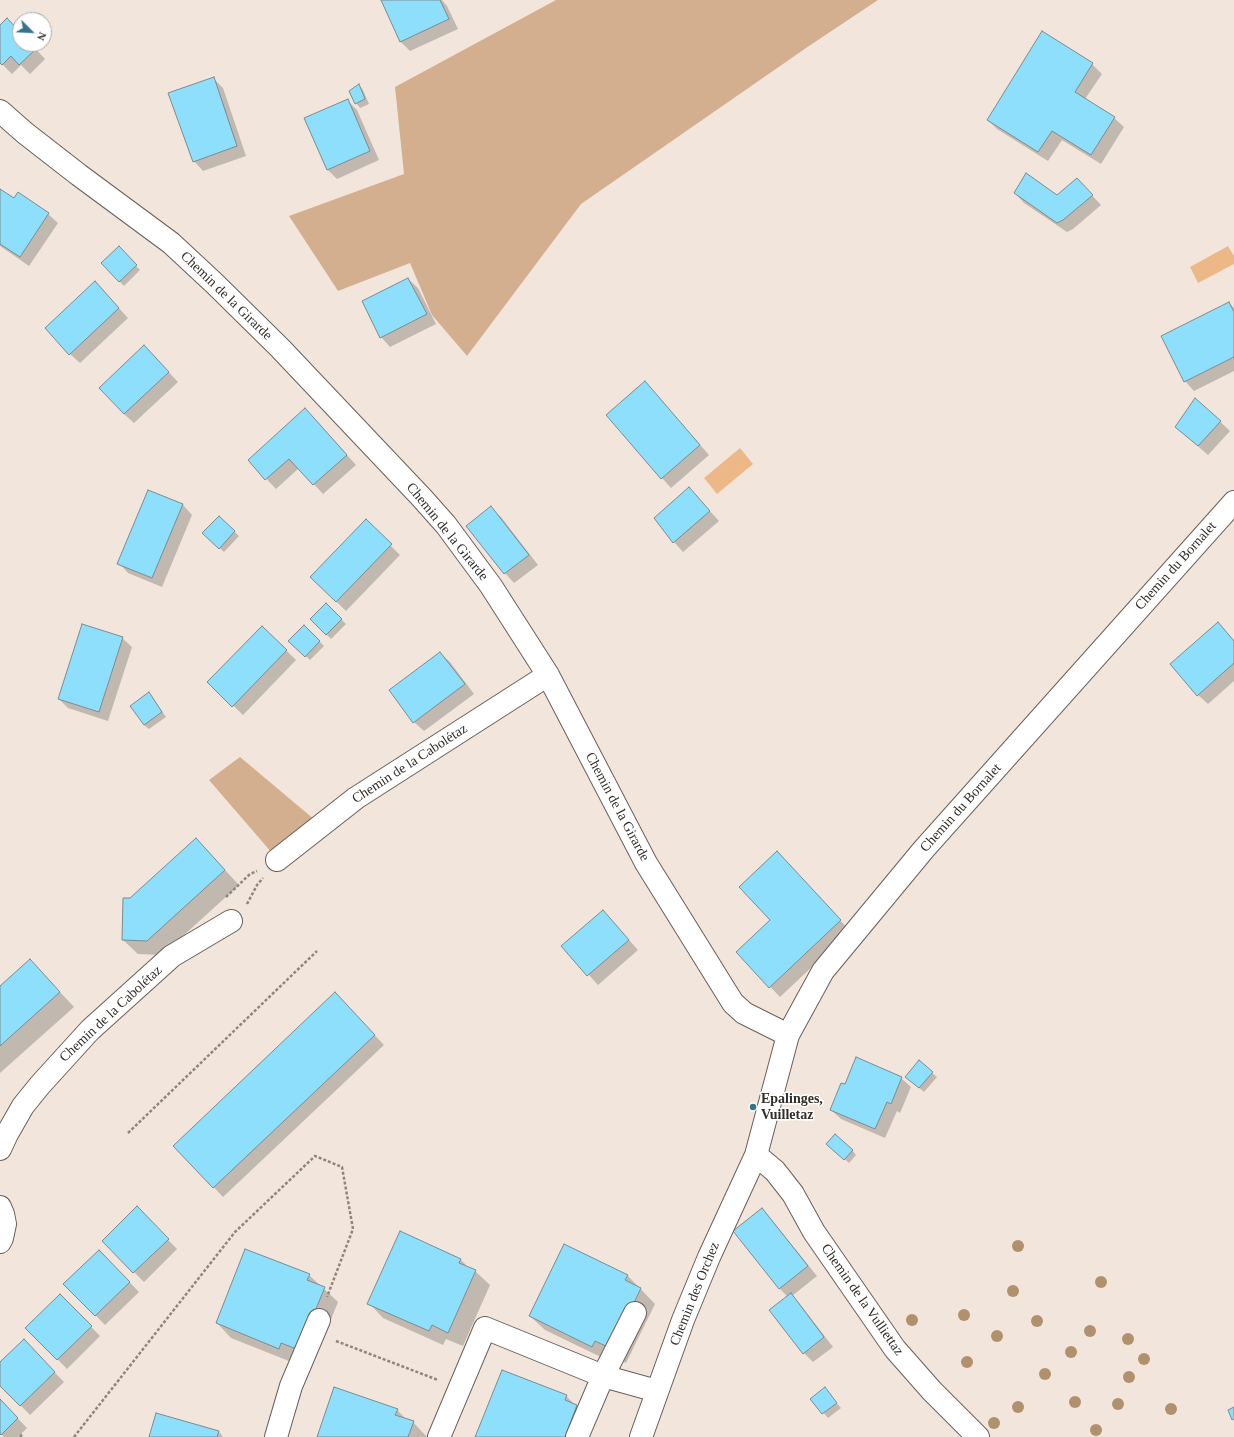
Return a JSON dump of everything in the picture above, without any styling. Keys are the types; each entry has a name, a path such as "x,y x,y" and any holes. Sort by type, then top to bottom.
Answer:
{"street":[{"name":"Chemin de la Girarde","path":"0,111 80,175 171,243 280,348 446,525 491,586 646,863 733,1003 744,1013 788,1036"},
{"name":"Chemin du Bornalet","path":"756,1155 788,1036 823,971 924,849 1234,502"},
{"name":"Chemin de la Cabolétaz","path":"277,860 356,798 542,679"},
{"name":"Chemin de la Cabolétaz","path":"0,1149 23,1106 90,1030 172,956 231,921"},
{"name":"Chemin des Orchez","path":"641,1437 697,1285 756,1155"},
{"name":"Chemin de la Vulliettaz","path":"756,1155 775,1171 793,1194 814,1232 895,1349 932,1391 978,1437"},
{"path":"0,1207 5,1224 4,1233 0,1242"},
{"path":"577,1437 603,1376 635,1313"},
{"path":"276,1437 291,1386 316,1326"},
{"path":"439,1437 485,1328 603,1376 657,1391"}],"path":[{"path":"231,921 249,902 258,885 277,860"},
{"path":"128,1133 317,951"},
{"path":"74,1437 235,1232 315,1156 342,1167 353,1229 316,1326 459,1389"},
{"path":"20,1437 24,1433"}],"shaded area":[{"path":"556,0 878,0 581,204 467,356 432,315 410,263 338,291 289,216 404,174 395,87"},
{"path":"1228,246 1234,256 1234,264 1198,283 1190,267"},
{"path":"740,448 753,464 717,494 704,478"},
{"path":"240,757 315,820 272,853 209,780"}],"building":[{"path":"381,0 440,0 449,19 400,42"},
{"path":"7,18 12,23 12,52 33,52 19,65 11,56 2,65 0,63 0,25"},
{"path":"1042,31 1093,63 1075,92 1115,117 1091,155 1052,131 1038,152 987,120"},
{"path":"214,77 237,146 193,162 168,93"},
{"path":"359,84 365,99 355,104 349,91"},
{"path":"348,99 370,151 327,170 304,118"},
{"path":"1026,173 1057,195 1077,178 1093,195 1063,220 1057,223 1014,193"},
{"path":"0,189 14,198 18,192 49,213 20,257 0,244"},
{"path":"119,246 137,265 119,282 101,263"},
{"path":"408,278 427,314 380,338 362,301"},
{"path":"95,281 119,308 69,355 45,328"},
{"path":"1229,302 1234,312 1234,357 1184,382 1161,336"},
{"path":"144,345 169,372 124,414 99,388"},
{"path":"645,381 700,445 661,479 606,415"},
{"path":"1195,398 1221,421 1198,446 1175,427"},
{"path":"305,408 347,455 313,485 289,459 265,480 248,460"},
{"path":"689,487 710,511 673,543 654,518"},
{"path":"148,490 183,504 152,578 117,564"},
{"path":"491,506 529,555 504,574 466,526"},
{"path":"219,516 235,531 219,549 202,533"},
{"path":"366,519 392,544 336,602 310,577"},
{"path":"326,603 342,619 326,635 310,619"},
{"path":"1218,622 1234,641 1234,663 1197,696 1170,664"},
{"path":"82,624 123,637 99,712 58,699"},
{"path":"304,625 320,641 305,657 288,641"},
{"path":"262,626 287,650 232,707 207,682"},
{"path":"440,652 465,684 413,723 389,690"},
{"path":"149,692 162,712 144,725 130,706"},
{"path":"196,838 225,870 147,941 122,940 123,898 130,898"},
{"path":"777,851 841,920 769,988 736,952 770,920 739,887"},
{"path":"603,910 629,940 587,976 561,946"},
{"path":"30,959 60,992 0,1046 0,986"},
{"path":"335,992 375,1035 213,1188 173,1146"},
{"path":"856,1057 902,1077 891,1104 887,1102 875,1129 830,1110 841,1083 845,1084"},
{"path":"919,1060 933,1072 919,1088 905,1077"},
{"path":"835,1134 853,1150 844,1160 826,1144"},
{"path":"137,1206 169,1239 133,1273 102,1241"},
{"path":"762,1208 808,1266 779,1289 733,1231"},
{"path":"400,1231 461,1259 459,1263 476,1270 448,1333 432,1325 429,1331 367,1304"},
{"path":"564,1244 628,1275 625,1280 641,1288 612,1349 595,1341 592,1347 529,1316"},
{"path":"245,1249 310,1274 307,1280 325,1287 299,1350 281,1343 279,1349 216,1323"},
{"path":"99,1250 130,1282 95,1316 63,1284"},
{"path":"791,1293 824,1337 803,1354 769,1310"},
{"path":"60,1294 92,1326 57,1360 25,1328"},
{"path":"24,1339 55,1372 20,1406 0,1386 0,1362"},
{"path":"502,1370 567,1395 565,1400 577,1405 565,1437 475,1437"},
{"path":"334,1387 398,1409 395,1415 414,1421 408,1437 317,1437"},
{"path":"825,1387 837,1403 822,1414 810,1399"},
{"path":"0,1399 18,1418 1,1435 0,1434"},
{"path":"1234,1407 1234,1419 1232,1420 1228,1410"},
{"path":"156,1413 219,1431 217,1437 149,1437"}],"place":[{"name":"Epalinges, Vuilletaz","path":"753,1107"}]}
